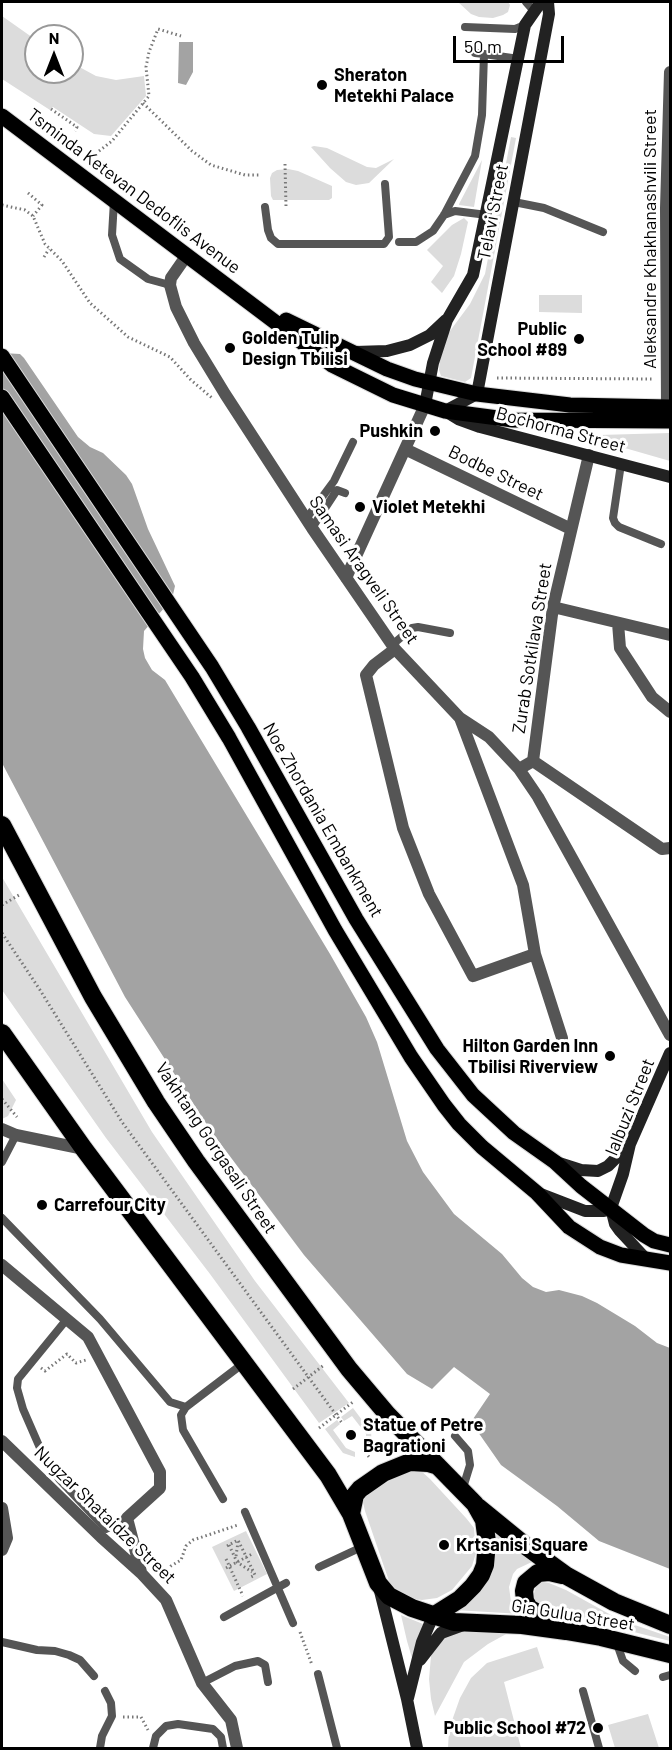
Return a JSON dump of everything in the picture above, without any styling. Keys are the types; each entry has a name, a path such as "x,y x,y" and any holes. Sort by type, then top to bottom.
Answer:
{"highway":[{"name":"Vakhtang Gorgasali Street","path":"2,825 93,997 156,1102 196,1161 349,1369 387,1414 438,1466"},
{"path":"2,1033 84,1149 328,1475 351,1514 378,1583 389,1596 433,1616 460,1599 474,1586 485,1565 486,1530 468,1498 438,1466 410,1462 383,1473 355,1495 351,1514"},
{"name":"Gia Gulua Street","path":"468,1498 526,1547 567,1576 614,1602 670,1625"},
{"path":"567,1576 549,1572 538,1573 531,1577 524,1591 525,1601 529,1608 543,1616 567,1622 608,1639"},
{"name":"Gia Gulua Street","path":"433,1616 469,1624 522,1625 608,1639 670,1654"}],"main road":[{"name":"Telavi Street","path":"477,394 549,14 548,2"},
{"name":"Telavi Street","path":"425,405 428,382 447,320 473,275 525,25 534,5"},
{"name":"Tsminda Ketevan Dedoflis Avenue","path":"2,116 332,364 393,395 445,411 513,420 669,412"},
{"name":"Tsminda Ketevan Dedoflis Avenue","path":"243,298 387,369 428,382 477,394 570,405 669,412"},
{"name":"Telavi Street","path":"348,351 376,352 410,345 430,334 447,320"},
{"name":"Noe Zhordania Embankment","path":"2,356 176,614 248,727 356,919 437,1049 474,1095 514,1133 555,1162 581,1186 644,1235 654,1241 670,1245"},
{"path":"445,411 477,394"},
{"path":"2,397 157,623 230,738 335,930 429,1085 459,1124 482,1147 537,1193 569,1227 597,1245 621,1255 670,1263"},
{"name":"Bochorma Street","path":"445,411 458,419 480,427 670,477"},
{"name":"Ialbuzi Street","path":"611,1209 630,1144 670,1053"},
{"path":"555,1162 581,1170 598,1171 608,1166 630,1144"},
{"path":"537,1193 585,1211 611,1209 615,1224 647,1260"},
{"path":"378,1583 417,1749"},
{"path":"407,1699 422,1642 433,1616"},
{"path":"418,1664 441,1633 469,1624"}],"street":[{"name":"Aleksandre Khakhanashvili Street","path":"669,412 667,379 670,72"},
{"path":"170,285 171,278 187,255"},
{"name":"Samasi Aragveli Street","path":"170,285 176,307 194,343 225,394 309,524 394,647 460,718 489,737 519,769 538,797 670,1035"},
{"path":"346,578 425,405"},
{"name":"Bodbe Street","path":"405,449 571,529"},
{"name":"Zurab Sotkilava Street","path":"519,769 533,761 553,607 589,455"},
{"path":"553,607 670,635"},
{"path":"618,623 620,648 652,697 670,712"},
{"path":"394,647 366,675 403,828 429,894 473,976 535,954"},
{"path":"460,718 523,885 535,954 562,1038"},
{"path":"533,761 663,849 670,848"},
{"path":"2,1129 16,1135 84,1149"},
{"path":"2,1265 88,1337 159,1472 160,1488 127,1518 141,1573"},
{"name":"Nugzar Shataidze Street","path":"2,1441 141,1573 166,1600 202,1683 231,1720 237,1749"},
{"path":"2,1508 7,1538 2,1551"}],"lane":[{"path":"465,27 515,28 525,25"},
{"path":"399,242 416,242 433,231 475,156 482,115 480,54 519,59"},
{"path":"265,207 268,230 271,238 278,244 384,244 389,237 385,184"},
{"path":"114,201 111,235 120,259 148,279 170,285"},
{"path":"514,202 544,208 603,232"},
{"path":"444,215 455,211 487,215"},
{"path":"309,524 353,442"},
{"path":"621,464 613,518 615,523 619,527 661,544"},
{"path":"309,524 337,490 345,493"},
{"path":"394,647 412,628 450,633"},
{"path":"2,1162 16,1135"},
{"path":"2,1218 100,1319 170,1402 186,1407"},
{"path":"66,1319 18,1379 17,1388 23,1410 40,1448 59,1479 106,1529 127,1518"},
{"path":"223,1499 183,1430 182,1415 186,1407 245,1362"},
{"path":"455,1436 468,1451 470,1465 468,1498"},
{"path":"245,1512 276,1587 296,1627"},
{"path":"319,1567 364,1546"},
{"path":"224,1617 286,1583"},
{"path":"608,1639 623,1661 635,1671"},
{"path":"2,1642 69,1655 80,1660 94,1676"},
{"path":"202,1683 235,1666 258,1661 265,1665 268,1682"},
{"path":"318,1674 337,1749"},
{"path":"100,1749 102,1736 112,1716 111,1703 105,1691"},
{"path":"584,1691 599,1749"},
{"path":"153,1749 156,1736 166,1726 178,1724 213,1729 221,1737 223,1749"}],"path":[{"path":"99,151 112,141 149,96 146,67 158,29 181,36"},
{"path":"143,103 192,151 211,165 245,176 259,175"},
{"path":"51,109 78,127 75,131"},
{"path":"285,164 286,207"},
{"path":"28,193 42,206 33,216"},
{"path":"2,205 25,210 33,216 49,249 62,261 90,303 128,337 170,357 211,399 225,394"},
{"path":"44,257 49,249"},
{"path":"496,378 667,379"},
{"path":"2,905 18,895"},
{"path":"2,933 122,1122 342,1423"},
{"path":"2,1099 17,1117"},
{"path":"33,1361 45,1371 67,1354 76,1363 99,1356"},
{"path":"293,1389 324,1365"},
{"path":"319,1428 353,1402"},
{"path":"362,1449 370,1458"},
{"path":"167,1571 181,1560 186,1546 193,1539 244,1524"},
{"path":"238,1540 228,1545 237,1560 255,1574"},
{"path":"238,1540 255,1574"},
{"path":"237,1560 238,1540"},
{"path":"227,1567 248,1556"},
{"path":"226,1559 227,1567 245,1599 259,1593 261,1596"},
{"path":"249,1578 255,1574"},
{"path":"296,1627 314,1670 318,1674"},
{"path":"112,1716 141,1718 148,1730"}],"shaded area":[{"path":"458,2 508,2 510,5 508,12 493,18 471,14"},
{"path":"2,16 24,32 24,84 84,84 84,70 96,76 116,80 144,76 146,96 111,136 94,134 53,107 50,110 2,79"},
{"path":"179,42 193,42 193,72 186,85 178,83"},
{"path":"511,137 516,138 471,378 465,382 441,376 440,354 447,335 470,304 485,274"},
{"path":"311,147 327,148 367,167 376,168 394,159 369,183 356,185 346,182 330,168"},
{"path":"482,160 474,207 459,205 459,204"},
{"path":"288,169 332,186 332,198 329,200 273,200 270,178 272,173"},
{"path":"464,218 468,222 461,254 454,276 442,293 431,282 443,266 427,250 452,225"},
{"path":"539,295 582,295 582,313 539,312"},
{"path":"2,353 20,354 24,358 78,437 90,447 103,453 132,484 148,529 175,586 172,599 144,631 145,658 152,670 165,680 366,1017 377,1042 407,1141 423,1172 454,1214 502,1254 522,1278 533,1287 546,1292 559,1290 582,1296 635,1326 657,1343 670,1348 670,1569 599,1541 557,1506 501,1465 471,1422 490,1394 454,1367 432,1389 407,1374 304,1255 211,1131 125,997 2,763"},
{"path":"670,433 670,461 597,440 599,435"},
{"path":"2,877 152,1132 255,1281 349,1403 319,1423 210,1274 106,1138 2,990"},
{"path":"2,1079 16,1100 8,1116 2,1119"},
{"path":"353,1408 371,1432 372,1445 366,1443 366,1434 352,1416 344,1421 341,1417"},
{"path":"337,1420 340,1424 333,1430 346,1448 355,1452 355,1457 343,1453 325,1429"},
{"path":"410,1470 420,1470 430,1479 474,1528 476,1553 472,1566 452,1590 437,1598 422,1600 408,1598 391,1587 363,1502 367,1493"},
{"path":"495,1529 534,1561 517,1569 509,1587 511,1602 521,1614 455,1610 492,1574 495,1565"},
{"path":"246,1531 267,1574 234,1591 212,1547"},
{"path":"541,1582 566,1590 620,1620 670,1637 670,1641 546,1610 533,1597 537,1583"},
{"path":"401,1615 423,1624 414,1665 407,1641"},
{"path":"458,1630 508,1633 488,1644 464,1662 435,1716 429,1679 431,1656 440,1640"},
{"path":"537,1647 544,1668 504,1682 521,1748 448,1748 449,1729 460,1698 471,1678 487,1663"},
{"path":"648,1714 659,1748 615,1748 608,1725"}],"place":[{"name":"Sheraton Metekhi Palace","path":"322,85"},
{"name":"Public School #89","path":"579,339"},
{"name":"Golden Tulip Design Tbilisi","path":"230,348"},
{"name":"Pushkin","path":"435,431"},
{"name":"Violet Metekhi","path":"360,507"},
{"name":"Hilton Garden Inn Tbilisi Riverview","path":"610,1056"},
{"name":"Carrefour City","path":"42,1205"},
{"name":"Statue of Petre Bagrationi","path":"351,1435"},
{"name":"Krtsanisi Square","path":"444,1545"},
{"name":"Public School #72","path":"598,1728"}]}
